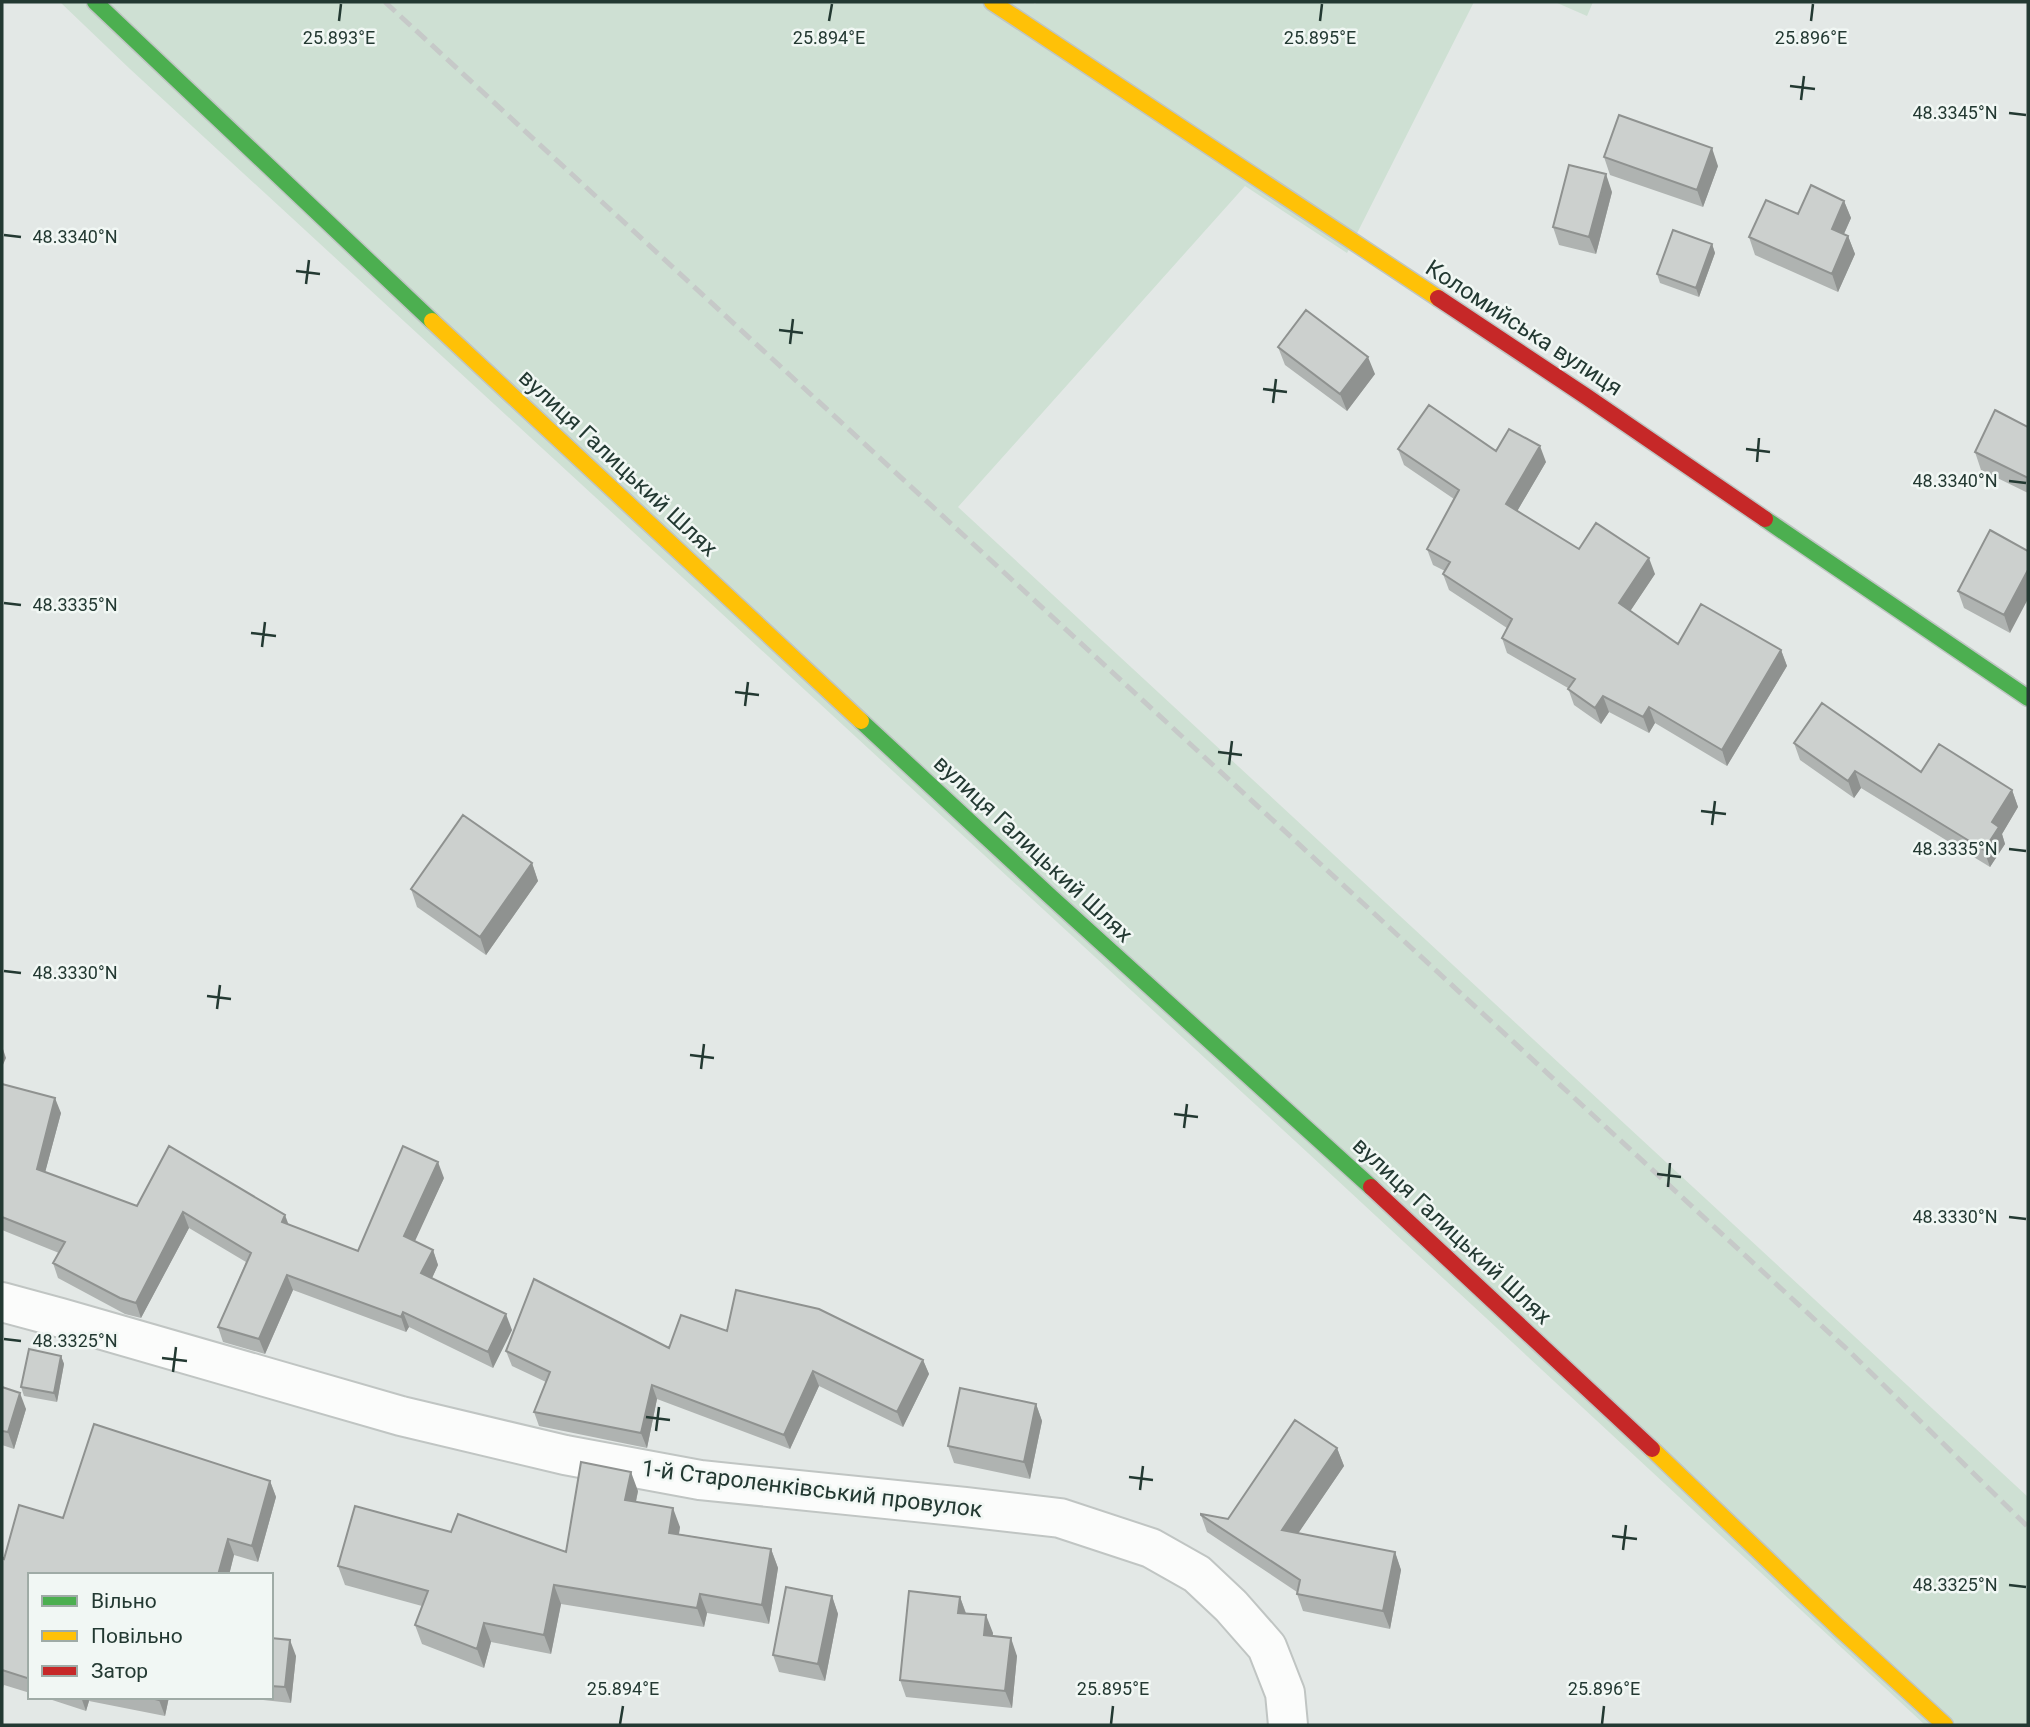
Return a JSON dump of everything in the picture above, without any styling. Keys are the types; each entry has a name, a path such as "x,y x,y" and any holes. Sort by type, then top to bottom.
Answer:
{"main road":[{"name":"вулиця Галицький Шлях","path":"95,2 671,544 1051,897 1623,1420 1829,1619 1945,1725"},
{"name":"Коломийська вулиця","path":"992,2 1587,397 2028,698"}],"street":[{"name":"1-й Староленківський провулок","path":"2,1302 401,1416 565,1455 700,1480 1060,1518 1151,1548 1197,1574 1231,1606 1267,1647 1285,1693 1288,1725"}],"green space":[{"path":"60,2 1474,2 1347,253 1245,186 958,507 2028,1497 2028,1725 1925,1725"},
{"path":"1555,2 1593,2 1587,16"}],"building":[{"path":"1619,115 1712,148 1697,190 1604,157"},
{"path":"1569,165 1606,174 1589,237 1553,227"},
{"path":"1811,185 1844,201 1832,229 1848,236 1832,274 1749,237 1766,200 1798,214"},
{"path":"1673,230 1712,244 1696,288 1657,274"},
{"path":"1306,310 1368,357 1340,394 1278,347"},
{"path":"1429,405 1496,451 1509,429 1540,446 1506,504 1579,549 1596,523 1649,558 1619,603 1678,644 1701,604 1781,650 1722,750 1649,707 1643,717 1603,696 1595,708 1568,689 1575,679 1502,638 1512,619 1443,574 1450,562 1427,549 1459,490 1398,449"},
{"path":"1995,410 2028,427 2028,478 1975,452"},
{"path":"1990,530 2028,551 2028,570 2004,615 1958,591"},
{"path":"1822,703 1921,772 1939,744 2012,790 1992,822 1999,827 1984,850 1855,771 1848,781 1794,743"},
{"path":"463,815 532,863 480,937 411,889"},
{"path":"2,1084 55,1098 37,1169 137,1206 169,1146 285,1215 282,1222 358,1251 403,1146 438,1162 404,1236 433,1250 421,1273 506,1314 488,1352 403,1312 401,1317 287,1275 259,1339 218,1327 251,1253 183,1212 136,1303 120,1298 53,1263 65,1242 2,1217"},
{"path":"534,1279 669,1348 681,1315 727,1331 736,1290 819,1309 923,1360 897,1412 813,1371 784,1435 652,1385 641,1433 534,1412 550,1372 506,1351"},
{"path":"29,1349 61,1356 54,1393 21,1387"},
{"path":"2,1387 20,1393 8,1432 2,1431"},
{"path":"960,1388 1036,1404 1024,1462 948,1446"},
{"path":"1295,1420 1337,1448 1282,1530 1395,1552 1383,1611 1297,1594 1300,1580 1201,1515 1228,1519"},
{"path":"94,1424 270,1481 252,1546 228,1539 219,1573 28,1573 28,1678 2,1670 2,1558 4,1559 19,1505 63,1518"},
{"path":"581,1462 631,1472 625,1500 673,1508 669,1533 771,1549 762,1605 700,1594 697,1608 554,1585 544,1635 484,1623 477,1649 415,1625 428,1591 338,1566 355,1506 451,1532 458,1514 566,1552"},
{"path":"786,1587 832,1596 818,1664 773,1655"},
{"path":"909,1591 960,1597 958,1613 986,1615 984,1635 1011,1638 1005,1691 900,1680"},
{"path":"273,1638 290,1640 285,1687 273,1686"}],"railway":[{"path":"385,2 1850,1352 2028,1527"}],"traffic: fast":[{"path":"95,2 432,321"},
{"path":"1765,519 2028,698"},
{"path":"861,721 1371,1187"}],"traffic: slow":[{"path":"992,2 1438,298"},
{"path":"432,321 861,721"},
{"path":"1652,1449 1945,1725"}],"traffic: jam":[{"path":"1438,298 1765,519"},
{"path":"1371,1187 1652,1449"}]}
